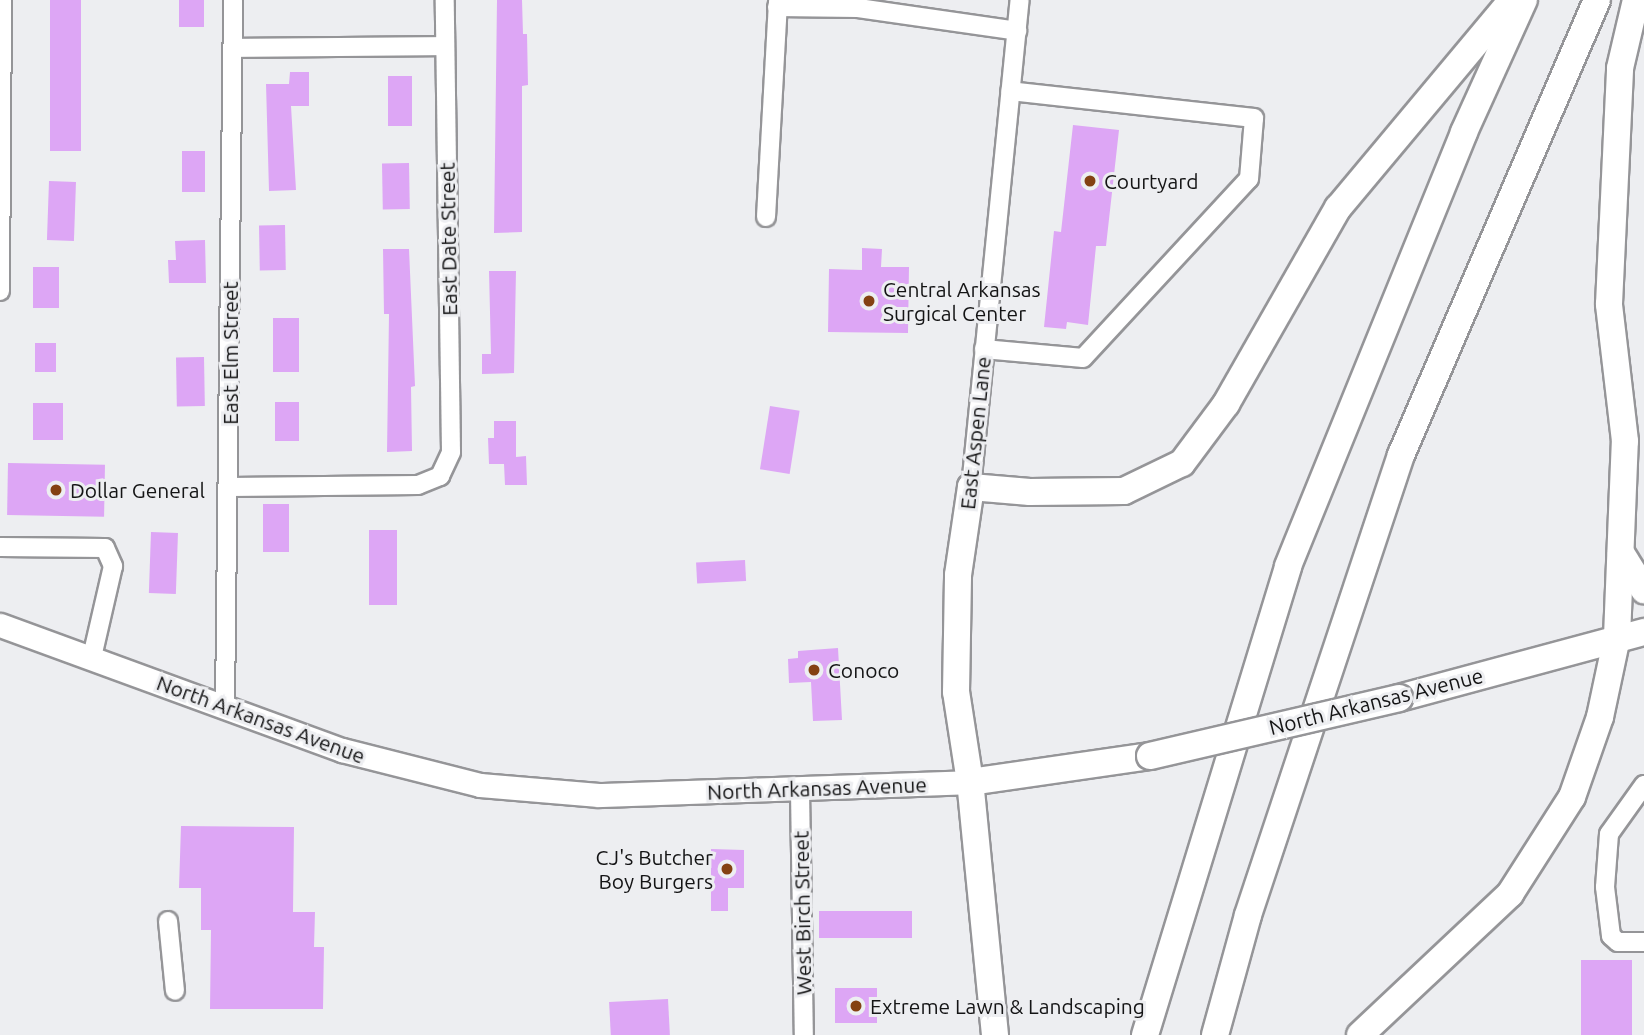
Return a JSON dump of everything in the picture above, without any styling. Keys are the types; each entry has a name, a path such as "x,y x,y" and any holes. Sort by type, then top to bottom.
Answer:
{"highway":[{"path":"971,487 1030,492 1124,491 1182,463 1226,404 1338,208 1512,0"},
{"path":"1145,1035 1288,566 1464,132 1524,0"},
{"path":"1215,1035 1248,915 1401,455 1597,0"},
{"path":"1360,1035 1510,894 1572,797 1600,717 1618,637 1625,441 1609,304 1620,68 1636,0"},
{"name":"East Aspen Lane","path":"971,487 958,575 957,692 970,782 995,1035"},
{"path":"1621,553 1644,590"},
{"name":"North Arkansas Avenue","path":"970,782 1150,756 1399,698 1644,632"}],"main road":[{"name":"North Arkansas Avenue","path":"0,625 342,750 480,785 600,795 970,782"}],"street":[{"path":"0,291 2,0"},
{"name":"East Elm Street","path":"225,706 230,487 233,0"},
{"name":"East Date Street","path":"230,487 418,485 440,477 451,452 445,0"},
{"name":"East Aspen Lane","path":"971,487 1020,0"},
{"path":"766,217 777,3 858,8 1017,31"},
{"path":"232,48 445,46"},
{"path":"984,349 1083,358 1249,178 1254,118 1010,91"},
{"path":"0,547 105,548 113,566 92,657"},
{"path":"1644,785 1609,834 1605,878 1611,936 1618,942 1644,942"},
{"name":"West Birch Street","path":"800,790 804,1035"},
{"path":"168,921 175,990"}],"building":[{"path":"50,0 81,0 81,151 50,151"},
{"path":"179,0 204,0 204,27 179,27"},
{"path":"497,0 522,0 523,34 527,34 528,85 522,86 522,232 494,233"},
{"path":"290,72 309,72 309,106 291,106 296,190 269,191 266,84 289,84"},
{"path":"388,76 412,76 412,126 388,126"},
{"name":"Courtyard","path":"1073,125 1119,130 1106,246 1096,246 1088,325 1067,322 1066,329 1044,327 1054,231 1061,232"},
{"path":"182,151 205,151 205,192 182,192"},
{"path":"382,163 409,163 410,209 383,209"},
{"path":"49,181 76,182 74,241 47,240"},
{"path":"259,225 285,225 286,270 260,270"},
{"path":"205,240 206,283 169,283 168,260 176,260 175,241"},
{"name":"Central Arkansas Surgical Center","path":"862,248 882,249 881,267 909,267 908,333 828,332 829,269 862,270"},
{"path":"383,249 409,249 415,386 411,387 412,451 387,452 389,314 384,314"},
{"path":"33,267 59,267 59,308 33,308"},
{"path":"489,271 516,271 514,373 482,374 482,354 491,354"},
{"path":"273,318 299,318 299,372 273,372"},
{"path":"35,343 56,343 56,372 35,372"},
{"path":"176,357 204,357 205,406 177,406"},
{"path":"275,402 299,402 299,441 275,441"},
{"path":"33,403 63,403 63,440 33,440"},
{"path":"770,406 800,411 790,474 760,469"},
{"path":"494,421 516,421 516,457 526,456 527,485 505,485 504,464 489,464 488,438 494,438"},
{"name":"Dollar General","path":"8,463 105,465 104,517 7,515"},
{"path":"263,504 289,504 289,552 263,552"},
{"path":"369,530 397,530 397,605 369,605"},
{"path":"151,532 178,533 176,594 149,593"},
{"path":"745,560 746,581 697,584 696,563"},
{"path":"838,648 842,720 813,721 811,682 789,683 788,659 798,658 798,651"},
{"path":"181,826 294,827 293,912 315,912 314,947 324,947 323,1009 210,1009 211,930 201,930 201,888 179,888"},
{"name":"CJ's Butcher Boy Burgers","path":"711,849 744,850 744,888 728,888 728,911 711,911"},
{"path":"819,911 912,911 912,938 819,938"},
{"path":"1581,960 1632,960 1632,1035 1581,1035"},
{"name":"Extreme Lawn & Landscaping","path":"835,988 877,988 877,1023 835,1023"},
{"path":"668,999 670,1035 611,1035 609,1002"}],"place":[{"name":"Courtyard","path":"1090,181"},
{"name":"Central Arkansas Surgical Center","path":"869,301"},
{"name":"Dollar General","path":"56,490"},
{"name":"Conoco","path":"814,670"},
{"name":"CJ's Butcher Boy Burgers","path":"727,869"},
{"name":"Extreme Lawn & Landscaping","path":"856,1006"}]}
